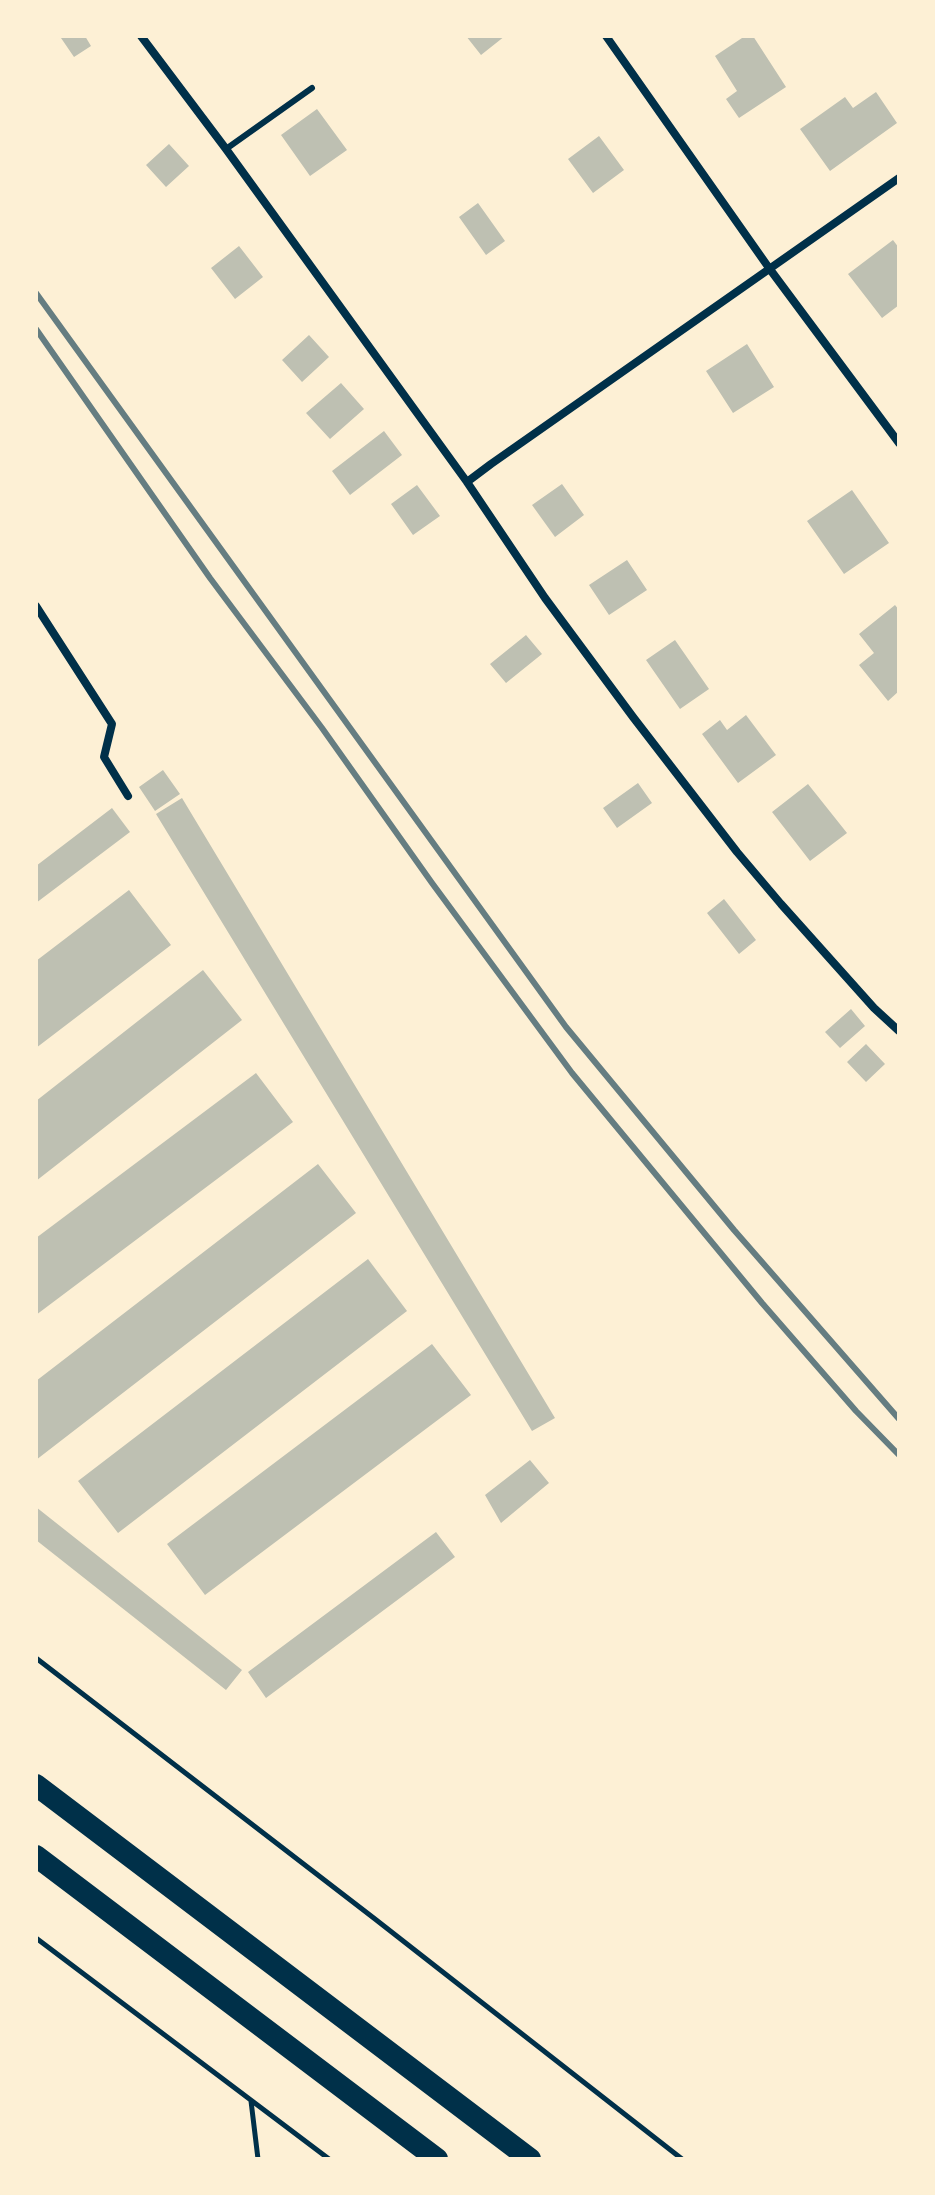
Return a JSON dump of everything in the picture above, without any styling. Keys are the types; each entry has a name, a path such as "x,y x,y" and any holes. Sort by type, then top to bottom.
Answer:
{"highway":[{"path":"36,1785 530,2159"},
{"path":"36,1856 437,2159"}],"street":[{"path":"141,36 467,482 554,610 737,852 827,957 899,1031"},
{"path":"606,36 769,268 899,443"},
{"path":"467,482 899,178"},
{"path":"36,606 112,724 104,757 128,796"}],"lane":[{"path":"226,149 312,88"}],"path":[{"path":"36,1658 682,2159"},
{"path":"36,1938 329,2159"},
{"path":"251,2100 258,2159"}],"building":[{"path":"85,36 91,46 74,57 61,38"},
{"path":"466,36 505,36 481,55"},
{"path":"745,36 753,36 786,87 739,118 726,99 737,91 715,56"},
{"path":"876,92 897,123 830,171 800,129 845,97 853,108"},
{"path":"317,109 347,150 310,176 281,135"},
{"path":"599,136 624,170 593,193 568,159"},
{"path":"169,144 189,166 166,187 146,165"},
{"path":"478,203 505,241 486,255 459,217"},
{"path":"893,240 899,248 899,305 882,318 848,274"},
{"path":"239,246 263,277 235,299 211,268"},
{"path":"309,335 329,357 302,382 282,360"},
{"path":"747,344 774,387 733,413 706,371"},
{"path":"341,383 364,409 330,439 306,413"},
{"path":"384,431 402,455 350,495 332,471"},
{"path":"562,484 584,515 555,537 532,505"},
{"path":"417,485 440,516 413,535 391,504"},
{"path":"852,490 889,543 844,574 807,521"},
{"path":"627,560 647,590 609,615 589,585"},
{"path":"895,605 899,610 899,691 888,701 859,665 874,653 859,634"},
{"path":"526,635 542,654 506,683 490,664"},
{"path":"675,640 709,689 680,709 646,660"},
{"path":"746,715 776,755 738,783 702,734 720,720 727,730"},
{"path":"163,770 180,794 155,811 139,787"},
{"path":"638,783 652,803 617,828 603,808"},
{"path":"808,784 847,833 810,861 772,812"},
{"path":"182,798 555,1418 532,1431 156,814"},
{"path":"112,808 130,832 36,903 36,866"},
{"path":"129,890 171,945 36,1048 36,961"},
{"path":"724,899 756,940 739,954 707,913"},
{"path":"203,970 242,1020 36,1181 36,1101"},
{"path":"851,1009 865,1026 840,1048 825,1032"},
{"path":"866,1044 885,1064 866,1082 847,1062"},
{"path":"256,1073 293,1122 36,1315 36,1238"},
{"path":"318,1164 356,1213 36,1460 36,1381"},
{"path":"368,1259 407,1311 118,1533 78,1481"},
{"path":"432,1344 471,1395 205,1595 167,1544"},
{"path":"530,1460 549,1483 501,1523 485,1495"},
{"path":"36,1507 242,1670 226,1690 36,1540"},
{"path":"436,1532 455,1557 266,1698 248,1672"}],"railway":[{"path":"36,293 566,1027 734,1230 899,1419"},
{"path":"36,329 210,578 572,1073 762,1303 856,1411 899,1455"}]}
